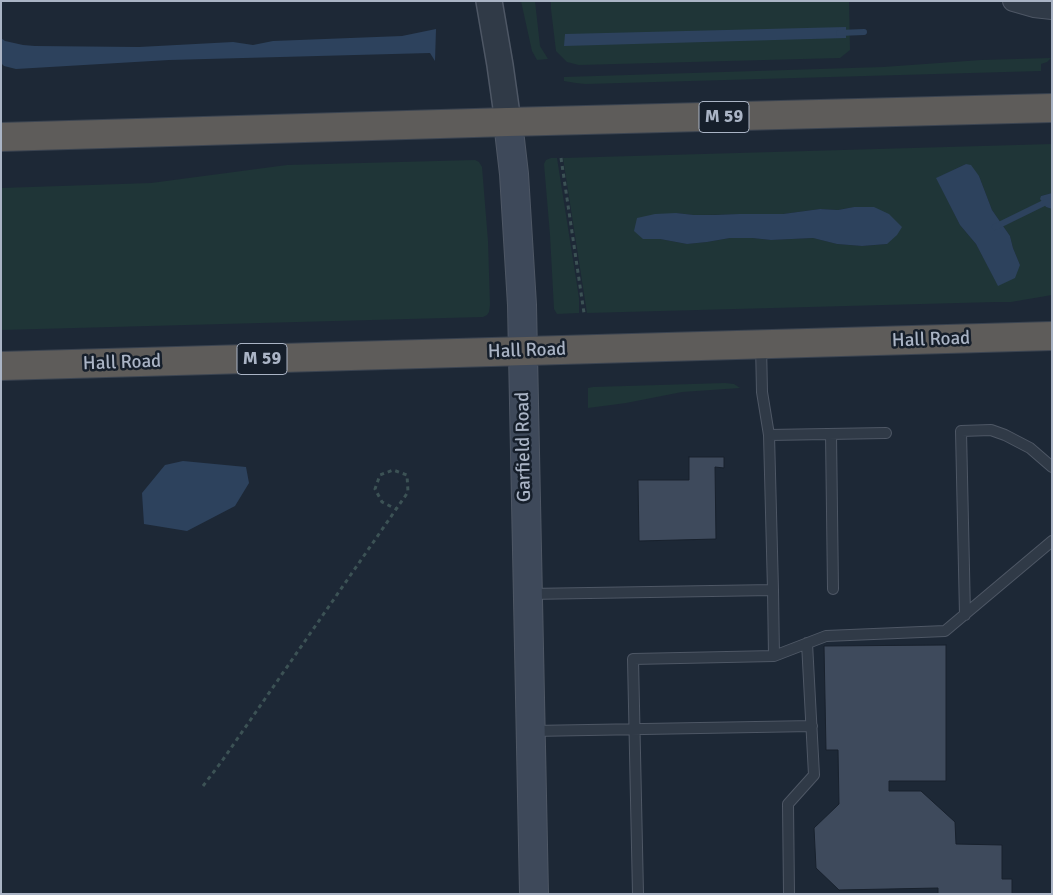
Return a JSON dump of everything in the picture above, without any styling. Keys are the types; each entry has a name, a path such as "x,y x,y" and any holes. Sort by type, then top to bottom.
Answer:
{"highway":[{"name":"M 59","path":"1,137 1052,108"},
{"name":"Hall Road","path":"1,366 1052,336"}],"main road":[{"name":"Garfield Road","path":"508,122 514,174 521,285 534,894"}],"street":[{"name":"Garfield Road","path":"490,1 508,122"},
{"path":"1014,1 1034,7 1052,9"}],"lane":[{"path":"761,345 762,392 769,435 774,656"},
{"path":"965,614 961,431 990,430 1005,435 1030,448 1052,467"},
{"path":"769,435 886,433"},
{"path":"831,434 833,589"},
{"path":"638,894 633,659 774,656 826,636 945,631 1052,541"},
{"path":"527,594 772,590"},
{"path":"789,894 788,804 814,775 807,643"},
{"path":"531,731 812,726"}],"path":[{"path":"561,158 584,313"},
{"path":"203,786 408,492 407,475 393,470 380,475 374,489 382,502 396,509"}],"green space":[{"path":"521,1 535,1 540,46 548,59 537,60 532,51"},
{"path":"551,1 849,1 850,50 840,58 579,65 567,62 556,51"},
{"path":"1051,58 1041,64 1041,71 586,84 564,81 564,77 883,67 981,60"},
{"path":"1052,144 1052,193 1041,196 1046,207 1052,209 1052,295 1011,302 587,313 563,158","holes":["966,164 979,176 992,210 1010,236 1020,265 1005,282 998,285 976,244 960,225 937,178","854,207 887,244 862,246 837,244 813,238 771,240 730,238 687,244 660,239 644,239 676,213 694,215 783,214"]},
{"path":"557,158 579,298 579,313 557,314 554,309 544,164 546,160"},
{"path":"475,160 482,167 488,241 490,305 489,312 483,317 1,330 1,188 151,183 287,165"},
{"path":"734,384 740,388 682,392 588,408 588,388 593,387"}],"water":[{"path":"846,27 846,38 564,46 565,34"},
{"path":"436,29 435,61 430,53 169,60 16,69 4,66 1,63 1,38 5,41 35,46 139,47 233,42 253,45 273,41 402,36"},
{"path":"966,164 971,165 979,176 992,210 1010,236 1020,265 1015,278 998,286 976,244 960,225 936,178"},
{"path":"1052,193 1052,209 1046,207 1040,199 1041,196"},
{"path":"854,207 874,207 889,214 902,227 897,235 887,244 862,246 837,244 813,238 771,240 730,238 687,244 660,239 643,239 634,231 637,218 655,214 783,214"},
{"path":"183,461 246,467 249,483 235,506 187,531 144,524 142,493 165,465"}],"building":[{"path":"689,457 724,457 724,468 715,467 716,539 639,541 638,480 689,480"},
{"path":"946,645 946,781 889,781 889,791 921,791 955,822 956,844 1002,845 1002,879 1012,879 1012,894 938,894 938,888 839,890 816,868 814,828 839,804 838,750 826,750 824,646"}],"waterway":[{"path":"839,33 864,32"},
{"path":"995,227 1046,202 1052,202"}]}
